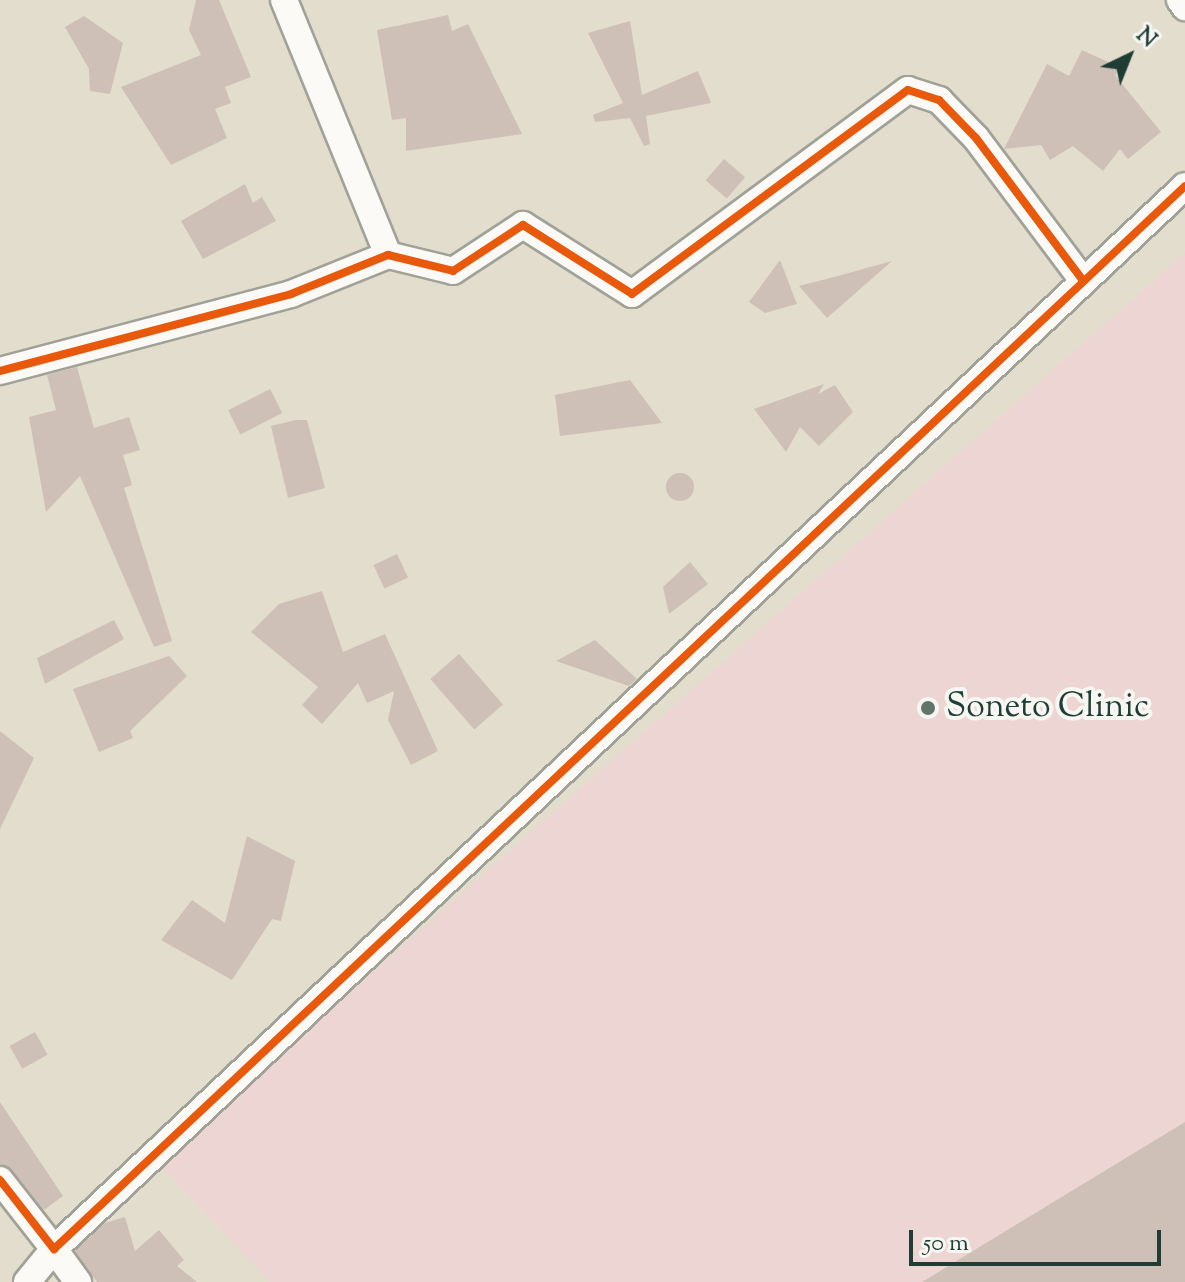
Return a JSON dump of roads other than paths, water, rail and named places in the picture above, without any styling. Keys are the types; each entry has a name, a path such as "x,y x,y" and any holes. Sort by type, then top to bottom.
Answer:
{"street":[{"path":"284,0 388,255"},
{"path":"1180,0 1185,7"},
{"path":"0,371 291,294 388,255 453,271 523,225 632,294 908,90 939,100 976,138 1082,279"},
{"path":"27,1282 54,1249 1082,279 1185,186"},
{"path":"0,1180 78,1282"}],"place":[{"name":"Soneto Clinic","path":"928,708"}]}
